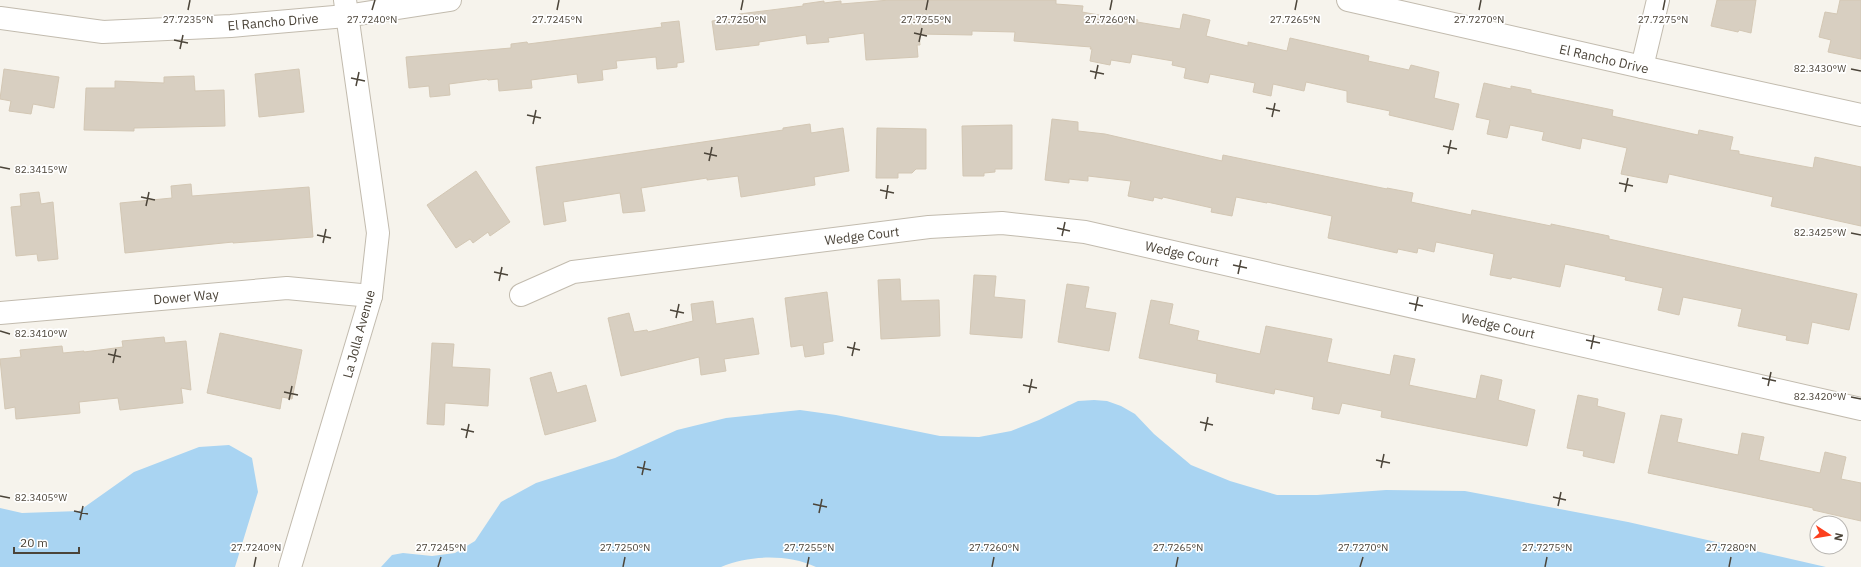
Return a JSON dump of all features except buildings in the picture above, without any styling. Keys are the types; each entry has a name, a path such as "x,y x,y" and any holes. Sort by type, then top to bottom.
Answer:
{"street":[{"name":"El Rancho Drive","path":"0,18 103,32 231,26 346,8 450,0"},
{"name":"El Rancho Drive","path":"1348,0 1861,115"},
{"path":"1642,67 1658,0"},
{"name":"La Jolla Avenue","path":"290,567 371,296 378,233 346,8"},
{"name":"Wedge Court","path":"520,295 573,272 929,227 1002,223 1085,232 1861,409"},
{"name":"Dower Way","path":"0,314 287,288 371,296"}],"water":[{"path":"1078,401 1107,401 1121,406 1135,414 1154,434 1191,465 1230,481 1277,495 1317,495 1386,490 1465,491 1628,522 1826,567 816,567 781,558 756,558 721,567 381,567 392,555 403,553 432,556 455,553 475,541 501,502 536,483 615,458 677,430 726,418 800,410 836,415 940,436 979,437 1011,431 1039,420"},
{"path":"229,445 252,458 258,492 235,567 0,567 0,508 22,513 79,511 134,472 199,447"}]}
